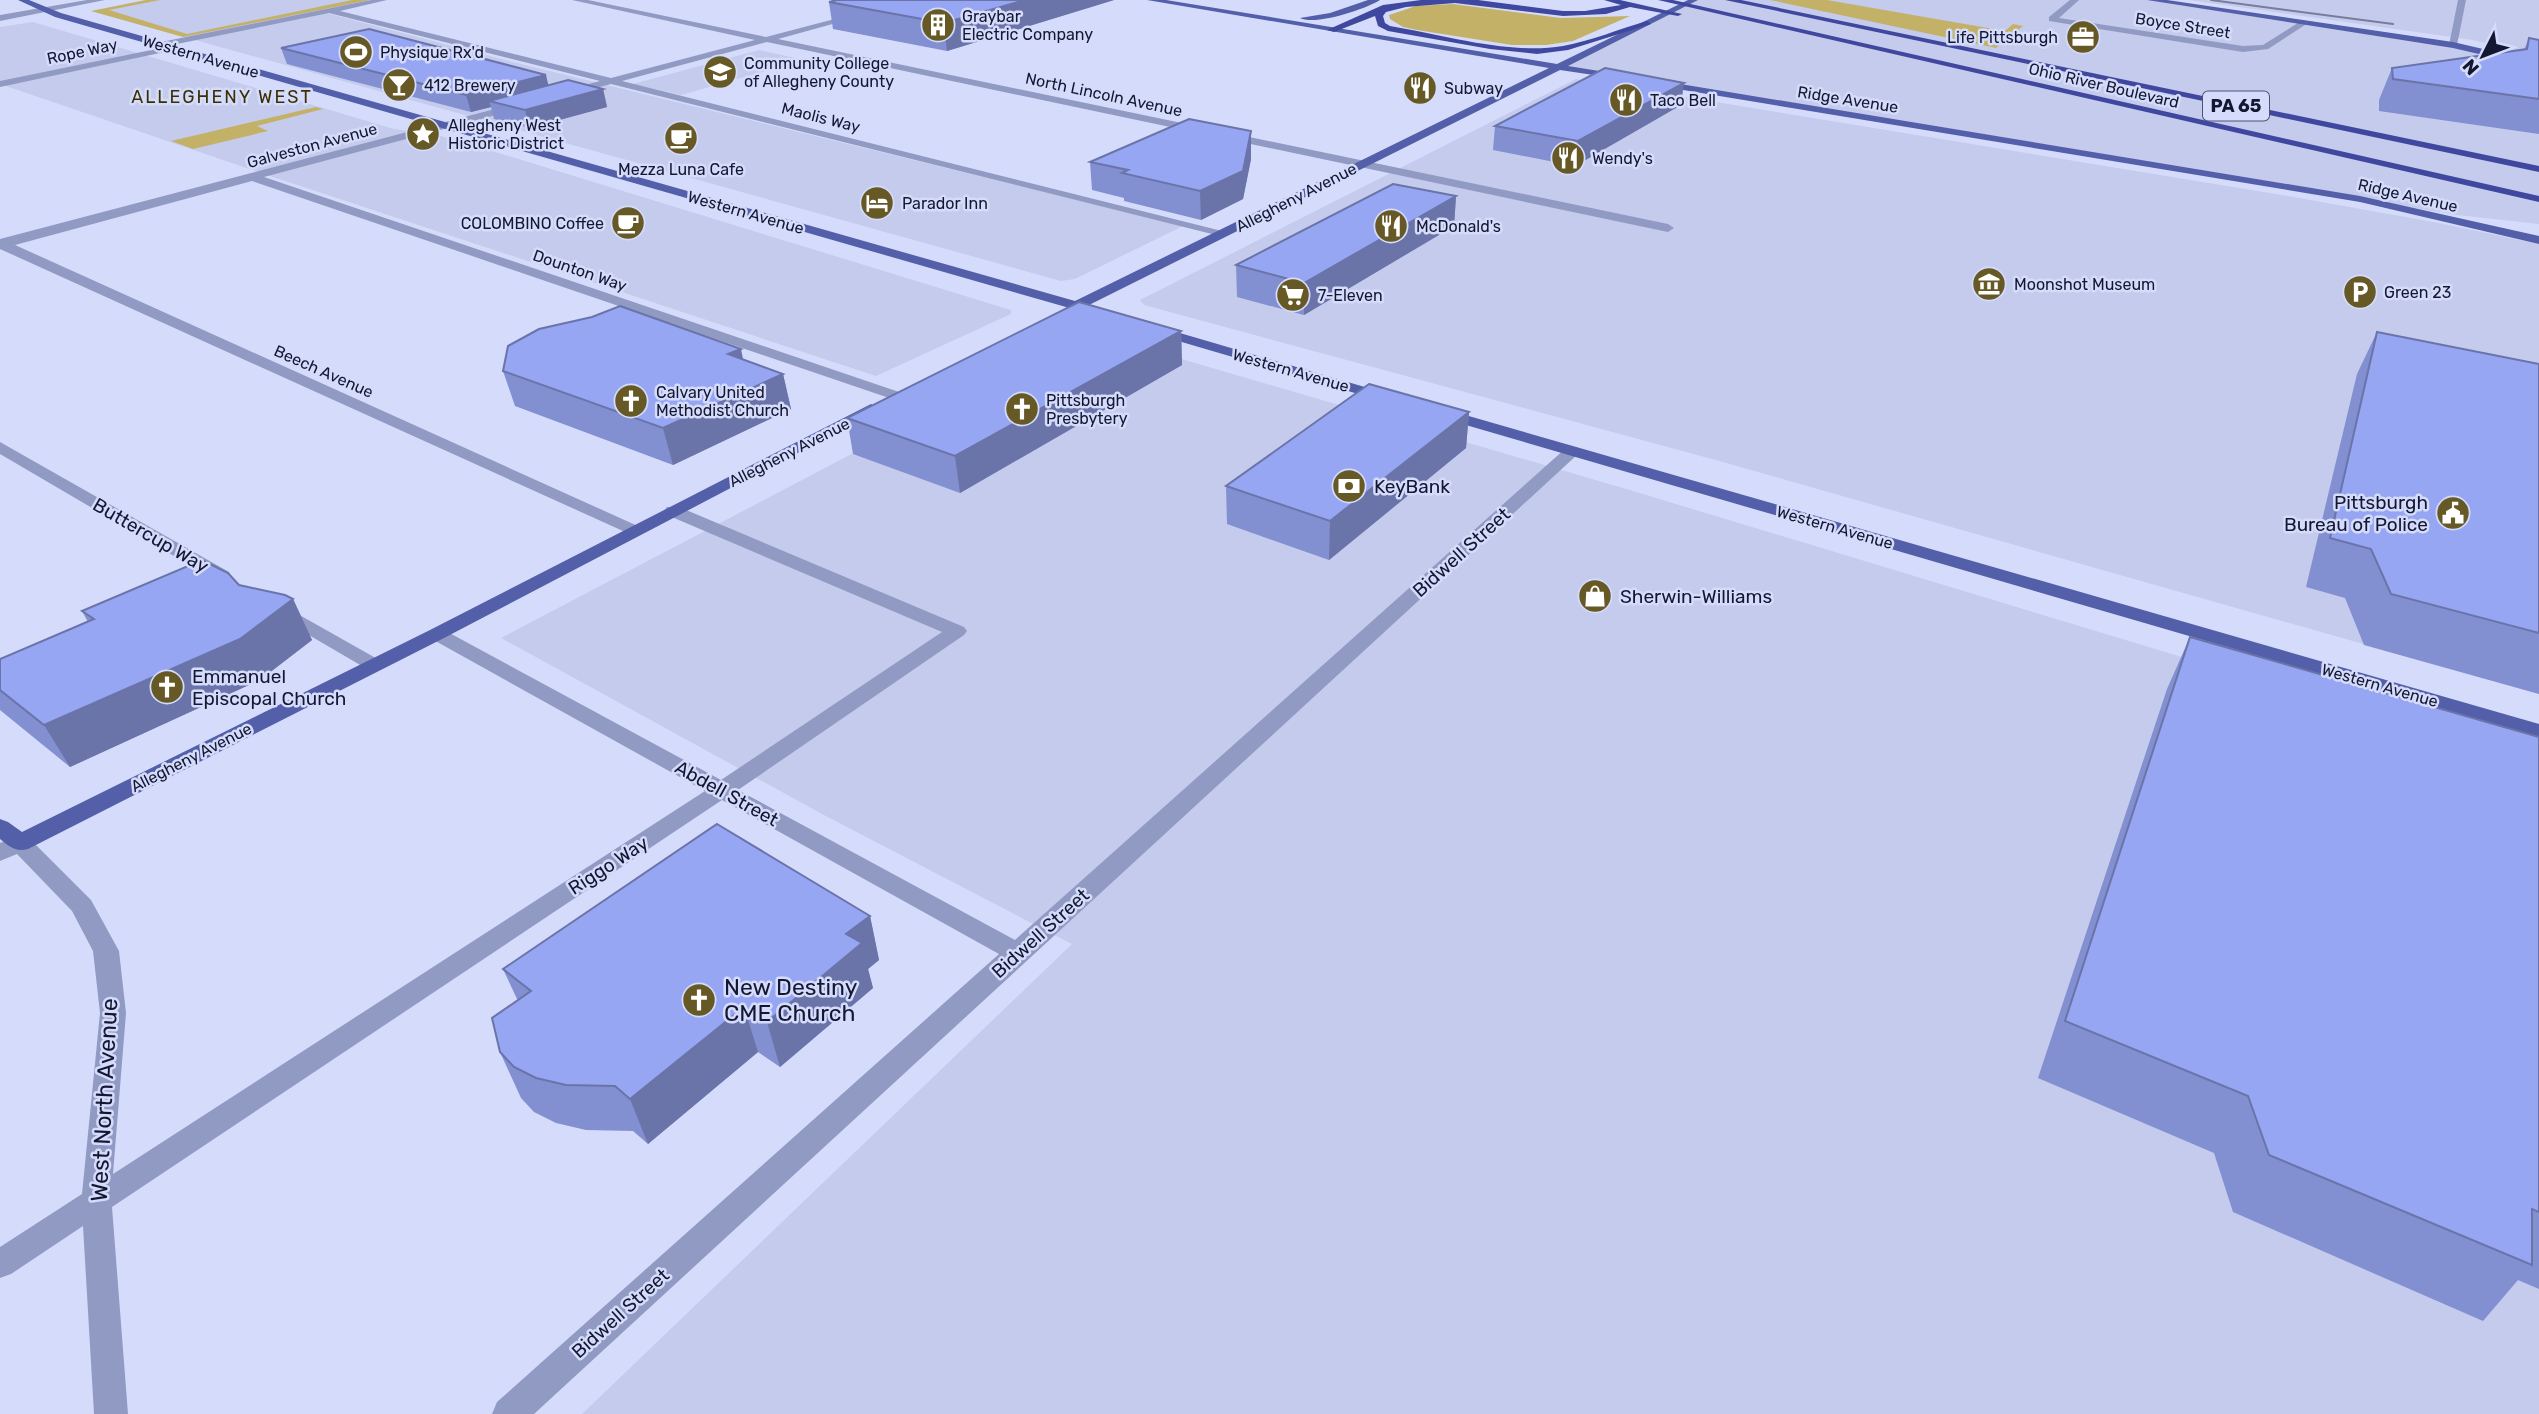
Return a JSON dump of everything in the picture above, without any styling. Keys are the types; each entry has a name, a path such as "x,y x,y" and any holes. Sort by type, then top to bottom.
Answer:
{"highway":[{"path":"1496,0 1552,12"},
{"path":"1610,0 2064,93"},
{"path":"1331,30 1403,3 1458,1 1552,12 1600,12 1647,0"},
{"name":"Ohio River Boulevard","path":"1662,0 2539,199"},
{"name":"Ohio River Boulevard","path":"1728,0 2539,169"},
{"path":"1386,8 1379,16 1381,24 1388,28 1524,50 1565,48 1647,24"},
{"path":"1932,44 2501,173"}],"main road":[{"name":"Western Avenue","path":"22,0 42,10 166,46 1108,315"},
{"path":"1151,0 1636,80"},
{"path":"1260,18 1322,16 1376,0"},
{"name":"Allegheny Avenue","path":"1053,318 1694,0"},
{"path":"2151,0 2453,45 2539,65"},
{"name":"Ridge Avenue","path":"1649,82 2360,199 2539,240"},
{"path":"2360,199 2492,221 2531,224"},
{"name":"Western Avenue","path":"1135,323 1401,402"},
{"name":"Allegheny Avenue","path":"7,841 437,634 903,393"},
{"name":"Western Avenue","path":"1427,409 2539,731"}],"street":[{"path":"0,18 101,0"},
{"name":"Rope Way","path":"0,84 383,0"},
{"name":"North Lincoln Avenue","path":"576,0 1668,228"},
{"path":"869,0 897,5"},
{"path":"558,95 916,0"},
{"name":"Boyce Street","path":"2075,0 2052,19 2243,49 2265,47 2304,23"},
{"path":"2453,45 2462,0"},
{"name":"Maolis Way","path":"329,11 1224,233"},
{"name":"Galveston Avenue","path":"1,245 533,102"},
{"name":"Dounton Way","path":"252,177 903,393"},
{"name":"Beech Avenue","path":"1,245 634,531"},
{"name":"Buttercup Way","path":"0,447 241,588"},
{"name":"Bidwell Street","path":"509,1414 1572,451"},
{"name":"Riggo Way","path":"0,1264 722,790 957,631 673,511"},
{"path":"265,602 374,665"},
{"name":"Abdell Street","path":"437,634 1018,953"},
{"name":"West North Avenue","path":"7,841 82,906 106,951 113,1013 96,1201 111,1414"}],"shaded area":[{"path":"146,0 370,0 319,11 509,61 1183,226 1075,279 1061,281 91,11"},
{"path":"146,0 160,0 109,10 187,34 352,0 370,0 183,37 91,11"},
{"path":"1694,0 2151,0 2453,45 2539,65 2539,224 2457,215 1558,67"},
{"path":"1770,0 1827,0 2005,31 2013,24 2023,26 1996,48"},
{"path":"2189,0 2539,0 2539,56 2473,40"},
{"path":"1453,4 1561,18 1630,16 1573,41 1546,45 1512,45 1403,27 1390,19 1389,15 1416,6"},
{"path":"33,22 394,129 437,135 476,146 1011,310 1011,314 876,376 0,84 0,27"},
{"name":"Community College of Allegheny County","path":"759,50 805,60 681,95 633,84"},
{"path":"1576,79 2288,196 2539,244 2539,694 1712,459 1144,305 1140,300"},
{"path":"316,107 323,109 257,126 268,131 193,149 171,141"},
{"path":"1086,331 1633,491 2539,765 2539,1414 582,1414 1072,944 822,814 501,638"}],"building":[{"path":"1025,0 944,23 829,2"},
{"path":"369,29 546,75 466,95 281,48"},
{"path":"2529,38 2539,40 2539,99 2393,79 2392,68 2527,49"},
{"path":"1605,68 1684,83 1578,141 1495,126"},
{"path":"568,80 603,89 525,110 489,101"},
{"path":"1189,119 1251,131 1243,171 1200,191 1122,173 1128,170 1090,162"},
{"path":"1393,184 1456,196 1304,283 1236,265"},
{"path":"1079,302 1181,331 955,456 847,418"},
{"path":"620,306 741,349 728,354 783,374 663,428 503,371 508,346 539,329 592,317"},
{"name":"Pittsburgh Bureau of Police","path":"2377,332 2539,364 2539,633 2391,594 2371,549 2330,538"},
{"path":"1369,384 1469,412 1330,521 1226,486"},
{"path":"202,560 228,573 239,585 293,599 240,639 44,725 0,690 0,659 94,619 82,611"},
{"path":"2190,637 2539,737 2539,1212 2532,1209 2532,1265 2269,1155 2248,1096 2065,1021"},
{"name":"New Destiny CME Church","path":"717,824 870,916 846,934 862,943 767,1022 744,1007 630,1099 615,1086 566,1085 536,1078 514,1067 500,1052 492,1018 531,991 503,969"}],"tram line":[{"path":"2211,0 2393,24"}],"place":[{"name":"Graybar Electric Company","path":"938,25"},
{"name":"Life Pittsburgh","path":"2083,37"},
{"name":"Physique Rx'd","path":"356,52"},
{"name":"Community College of Allegheny County","path":"720,72"},
{"name":"412 Brewery","path":"399,85"},
{"name":"Subway","path":"1420,88"},
{"name":"Taco Bell","path":"1626,100"},
{"name":"Allegheny West Historic District","path":"423,134"},
{"name":"Mezza Luna Cafe","path":"681,138"},
{"name":"Wendy's","path":"1568,158"},
{"name":"Parador Inn","path":"877,203"},
{"name":"COLOMBINO Coffee","path":"628,223"},
{"name":"McDonald's","path":"1391,226"},
{"name":"Moonshot Museum","path":"1989,284"},
{"name":"Green 23","path":"2360,292"},
{"name":"7-Eleven","path":"1293,295"},
{"name":"Calvary United Methodist Church","path":"631,401"},
{"name":"Pittsburgh Presbytery","path":"1022,409"},
{"name":"KeyBank","path":"1349,486"},
{"name":"Pittsburgh Bureau of Police","path":"2453,513"},
{"name":"Sherwin-Williams","path":"1595,596"},
{"name":"Emmanuel Episcopal Church","path":"167,687"},
{"name":"New Destiny CME Church","path":"699,1000"}],"district":[{"name":"ALLEGHENY WEST","path":"222,97"}]}
